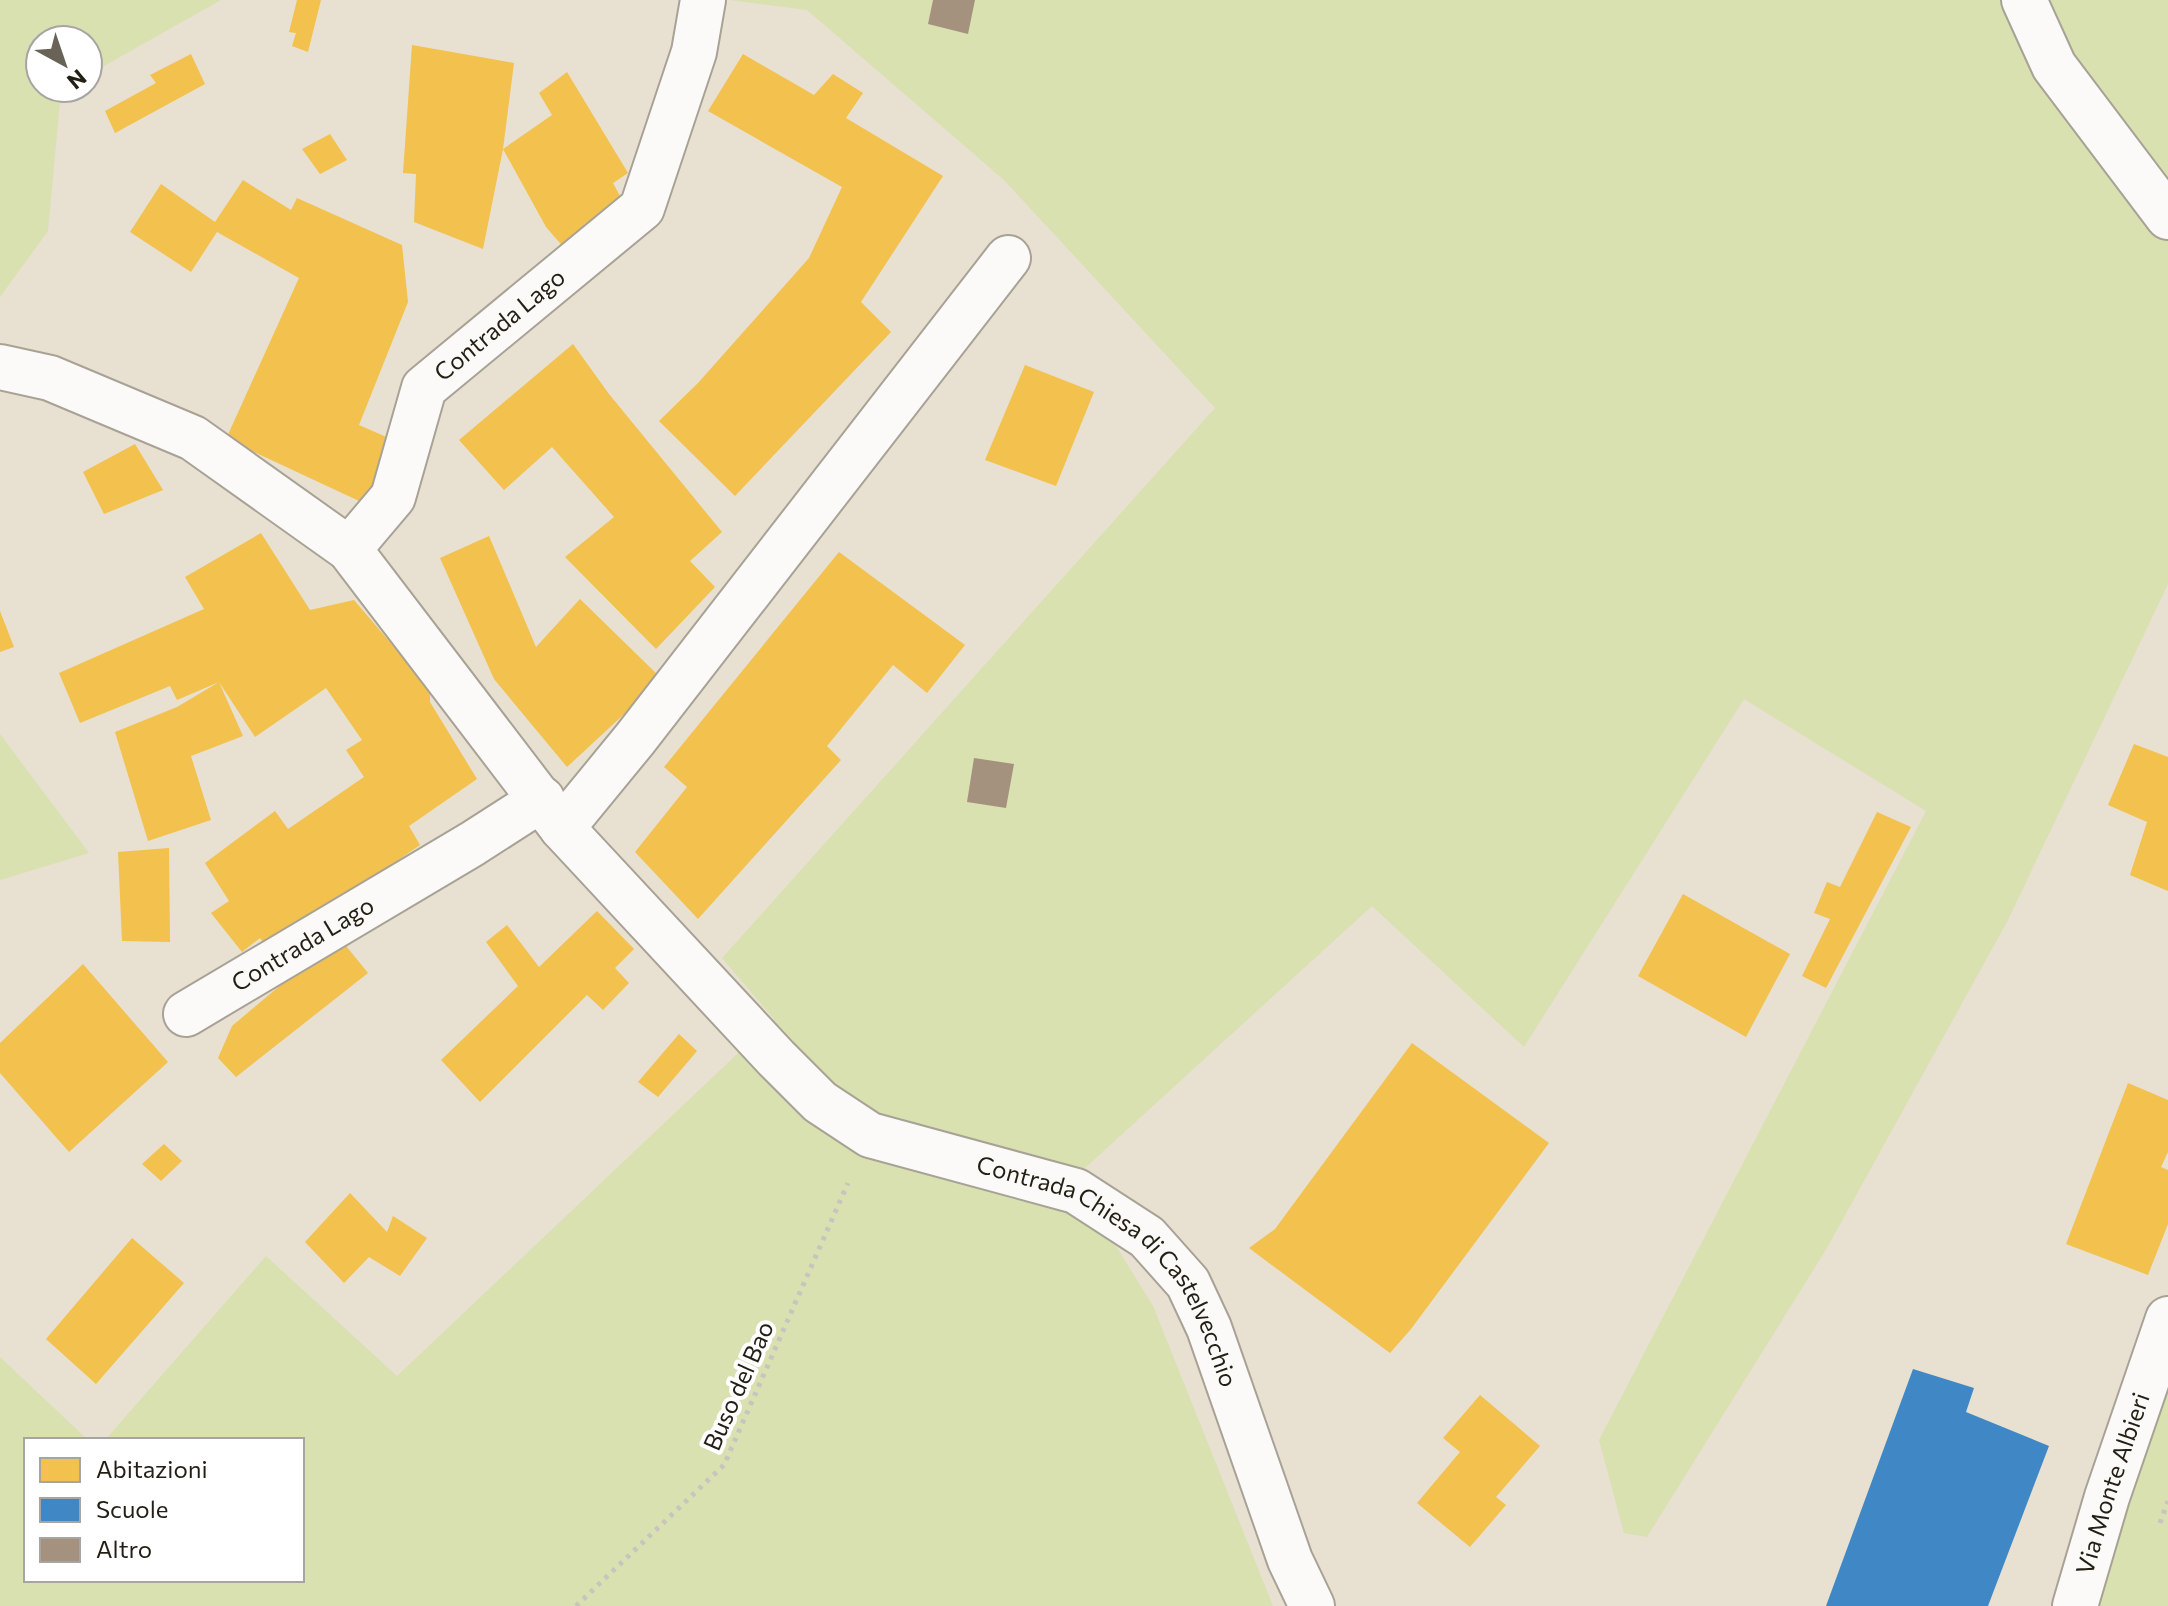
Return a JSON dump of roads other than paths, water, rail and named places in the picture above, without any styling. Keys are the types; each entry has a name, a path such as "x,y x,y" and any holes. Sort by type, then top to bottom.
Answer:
{"street":[{"name":"Contrada Lago","path":"349,549 393,497 424,388 642,208 694,52 703,0"},
{"path":"2024,0 2054,66 2168,217"},
{"name":"Contrada Lago","path":"186,1014 472,844 552,813 635,739 1008,258"},
{"path":"0,367 50,378 193,438 349,549 552,813"},
{"name":"Contrada Chiesa di Castelvecchio","path":"552,813 820,1102 870,1135 1076,1191 1147,1237 1188,1283 1209,1328 1290,1560 1312,1606"},
{"name":"Via Monte Albieri","path":"2075,1606 2107,1497 2168,1319"}]}
